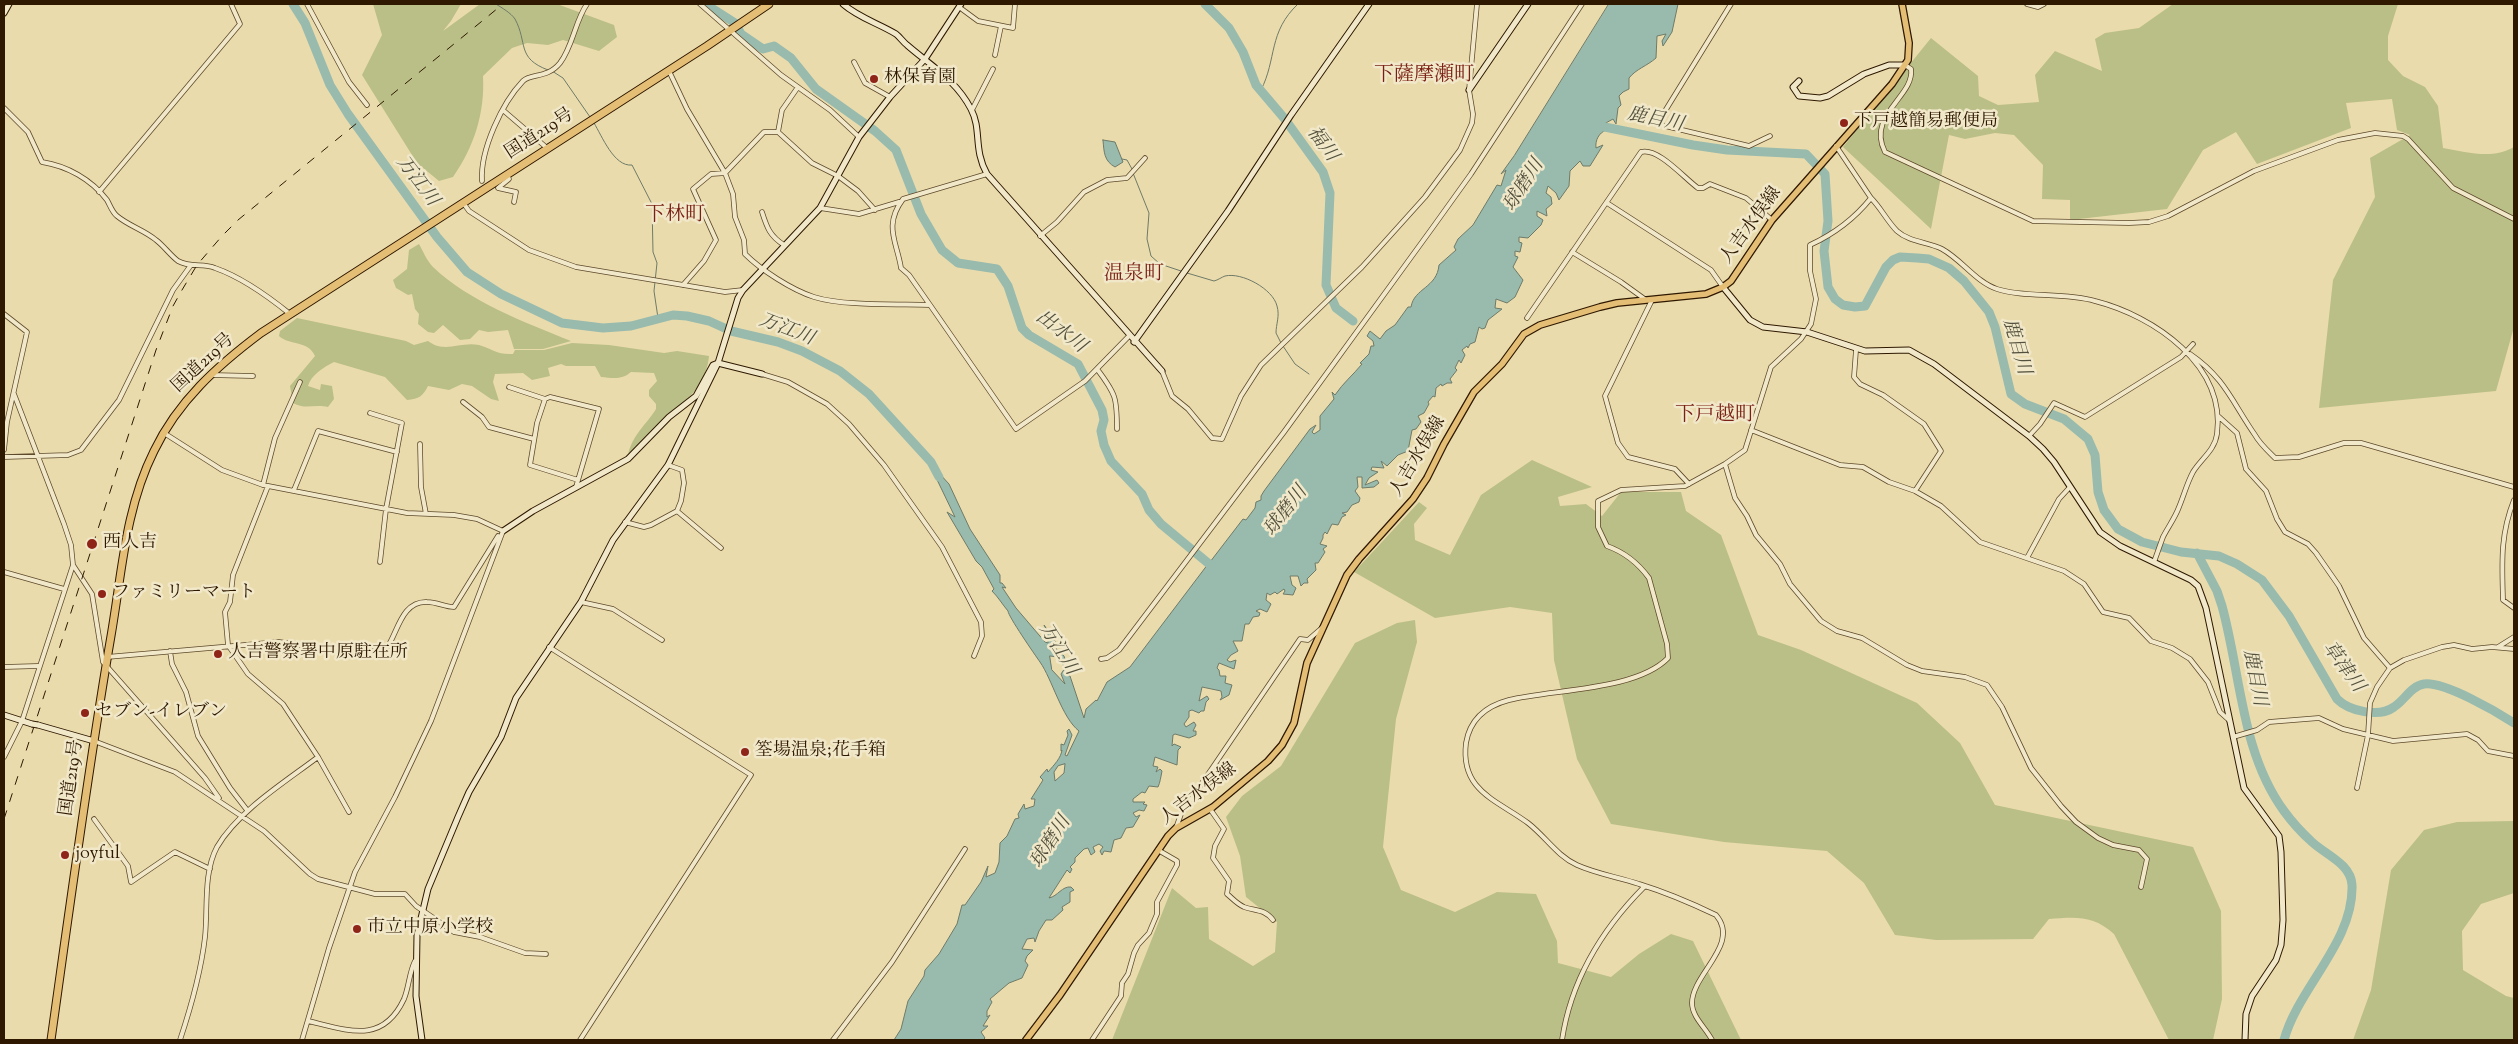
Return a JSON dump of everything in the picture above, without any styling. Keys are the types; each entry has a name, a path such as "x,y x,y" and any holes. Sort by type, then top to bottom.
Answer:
{"highway":[{"name":"国道219号","path":"51,1040 94,741 133,504 142,478 164,433 178,410 211,374 232,355 290,314 464,204 769,4"}],"main road":[{"name":"人吉水俣線","path":"1026,1040 1060,995 1158,850 1176,828 1210,809 1268,761 1282,745 1294,723 1307,663 1347,575 1413,499 1427,478 1474,392 1502,364 1524,334 1540,325 1600,308 1649,300 1706,294 1723,288 1731,281 1772,220 1808,176 1892,84 1905,65 1909,43 1902,4"}],"street":[{"path":"4,13 9,4"},
{"path":"99,192 240,24 232,4"},
{"path":"307,4 349,82 367,105"},
{"path":"482,181 489,140 504,111 524,79 548,73 561,61 577,22 587,4"},
{"path":"700,4 781,76 830,110 859,137"},
{"path":"843,4 859,17 898,36 944,74 972,110 977,122 979,160 987,174 1040,236 1130,335 1134,342 1162,371 1172,396 1188,409 1212,438 1222,439 1241,396 1261,365 1334,295 1425,197 1452,162 1472,123 1472,102 1469,90 1477,4"},
{"path":"422,1040 416,996 416,935 422,908 469,792 501,737 516,698 581,602 612,540 668,465 718,361 738,298 762,268 820,208 859,137 890,97 924,59 960,5 978,21 1012,28 1015,4"},
{"path":"1134,342 1223,218 1291,115 1369,4"},
{"path":"1469,90 1528,4"},
{"path":"1101,659 1107,658 1119,650 1279,439 1470,174 1582,4"},
{"path":"1731,4 1657,124 1748,146 1770,136"},
{"path":"2027,4 2038,7 2044,4"},
{"path":"994,55 1001,26"},
{"path":"854,62 865,83 890,97"},
{"path":"1799,81 1793,87 1799,96 1820,98 1837,92 1864,74 1889,66 1905,65 1911,69 1911,82 1889,111 1882,128 1880,142 1886,152 2033,220 2129,224 2149,222 2168,216 2254,171 2338,140 2375,133 2403,136 2408,139 2453,188 2514,219"},
{"path":"972,110 993,69"},
{"path":"669,70 687,110 725,173 733,194 735,217 744,240 745,254 762,268 812,296 930,305"},
{"path":"778,132 782,110 798,87"},
{"path":"4,108 28,132 42,162 59,164 73,171 99,192 115,214 133,228 155,239 177,260 190,265 204,265 220,269 278,304 290,314"},
{"path":"504,111 547,148"},
{"path":"683,285 704,261 716,240 693,189 711,174 725,173 764,132 778,132 812,163 838,176 858,191 875,210"},
{"path":"1836,146 1871,198 1897,230 1915,241 1942,249 1995,288 2009,292 2040,293 2096,301 2153,324 2186,352 2204,364 2218,378 2230,393 2255,437 2275,458 2299,457 2344,443 2362,442 2514,487"},
{"path":"1527,318 1607,203 1636,157 1645,151 1659,155 1698,188 1703,188 1710,184 1746,198 1772,220"},
{"path":"1040,236 1058,222 1084,192 1107,180 1127,178 1146,158"},
{"path":"820,208 859,214 987,174"},
{"path":"507,175 509,179 498,188 516,192 514,202"},
{"path":"1712,1040 1692,1005 1693,994 1700,978 1721,949 1720,920 1700,907 1646,886 1575,864 1560,854 1528,823 1491,800 1473,782 1468,770 1466,742 1473,723 1490,707 1527,696 1616,681 1644,673 1668,658 1667,644 1652,583 1643,569 1621,551 1607,546 1598,527 1598,501 1621,490 1685,486 1725,464 1744,450 1771,368 1806,332 1816,299 1810,271 1810,245 1831,234 1860,212 1871,198"},
{"path":"903,199 898,206 891,231 893,244 899,250 901,268 909,275 1016,429 1085,381 1130,335"},
{"path":"1607,203 1711,270 1723,288 1756,324 1763,327 1806,332 1856,350 1899,349 1909,350 1918,354 1954,378 2028,436 2054,462 2100,532 2120,546 2191,580 2198,586 2206,608 2244,788 2279,836 2281,852 2284,920 2281,945 2276,960 2250,1001 2246,1014 2245,1040"},
{"path":"464,204 488,224 516,242 548,258 576,267 725,292 743,290"},
{"path":"762,212 772,237 784,245"},
{"path":"1572,252 1649,300 1605,396 1618,443 1628,457 1675,469 1689,484"},
{"path":"4,457 75,454 88,442 119,400 173,290 190,265"},
{"path":"4,314 27,332 6,422 4,450"},
{"path":"2028,436 2040,424 2054,403 2085,417 2186,352 2193,344"},
{"path":"1856,350 1854,377 1860,384 1883,395 1924,424 1941,451 1915,491"},
{"path":"2154,562 2163,538 2179,509 2188,482 2214,444 2217,435 2216,395 2186,352"},
{"path":"718,361 788,382 827,404 849,424 884,464 942,547 978,615 981,622 982,636 974,656"},
{"path":"107,657 228,644 279,642 323,648 388,646 404,613 418,604 426,602 454,607 503,531 576,487 628,459 643,446 669,417 696,396 713,365 718,361"},
{"path":"1097,369 1114,391 1117,407 1117,429"},
{"path":"211,374 253,376"},
{"path":"263,485 275,438 300,382"},
{"path":"509,387 545,399 550,397 599,409 576,487"},
{"path":"4,757 22,721 38,666 73,565 71,545 14,394"},
{"path":"545,399 534,439 530,466 578,480"},
{"path":"464,402 482,417 489,428 534,439"},
{"path":"370,413 402,423 386,509 380,562"},
{"path":"2218,416 2237,433 2246,469 2266,491 2277,519 2285,532 2308,544 2325,564 2339,586 2364,638 2390,668"},
{"path":"1751,430 1840,465 1863,466 1889,482 1915,491 1941,506 1980,542 2064,571 2084,584 2103,612 2129,618 2151,641 2172,648 2190,659 2208,682 2220,712 2230,721"},
{"path":"294,490 318,431 397,452"},
{"path":"164,433 222,470 263,485 386,509 477,518 503,531"},
{"path":"420,444 420,486 426,514"},
{"path":"1725,464 1735,498 1748,516 1756,535 1780,564 1790,584 1821,621 1837,631 1862,638 1915,668 1933,674 1965,677 1987,685 2002,707 2031,768 2061,806 2076,822 2098,838 2113,845 2139,850 2147,858 2142,887"},
{"path":"625,522 644,526 651,525 677,511 681,501 684,477 682,470 668,465"},
{"path":"268,486 233,575 230,602 225,612 228,644 248,674 283,704 318,757 349,812"},
{"path":"2027,558 2059,499 2070,486"},
{"path":"2514,500 2505,523 2502,565 2503,600 2514,608"},
{"path":"677,511 721,548"},
{"path":"302,1040 349,888 431,721 503,531"},
{"path":"73,565 92,594 103,662 221,800"},
{"path":"4,572 64,589"},
{"path":"581,602 613,609 662,640"},
{"path":"1176,828 1181,814 1300,639 1308,640 1320,627 1324,627"},
{"path":"2498,648 2514,637"},
{"path":"2357,788 2368,735 2372,696 2390,668 2404,660 2442,647 2454,645 2472,649 2514,649"},
{"path":"549,647 751,775 580,1040"},
{"path":"170,650 172,664 186,692 198,736 230,788 247,810"},
{"path":"4,667 38,666"},
{"path":"4,716 94,741 176,772 221,800 281,845 310,874 349,888 375,894 406,894 416,906 422,908 443,926 454,932 480,937 525,953 546,954"},
{"path":"2232,737 2257,730 2269,722 2319,718 2342,729 2403,741 2467,734 2478,740 2488,752 2514,756"},
{"path":"180,1040 190,1009 203,950 210,869 220,842 247,810 318,757"},
{"path":"1210,809 1224,830 1213,852 1213,858 1229,881 1227,894 1242,906 1262,911 1273,920"},
{"path":"94,819 128,866 131,882 175,852 210,869"},
{"path":"833,1040 892,962 965,849"},
{"path":"1092,1040 1121,996 1122,984 1128,974 1134,953 1149,934 1157,914 1158,902 1177,865 1177,861 1158,850"},
{"path":"1562,1040 1573,997 1597,946 1614,920 1646,886"},
{"path":"308,1021 356,1033 371,1032 384,1027 391,1023 404,999 415,961"}],"green space":[{"path":"373,4 461,4 443,31 480,4 557,4 614,25 617,37 599,51 563,40 548,45 527,43 512,48 483,76 480,116 467,154 453,177 439,181 417,163 362,75 382,35"},
{"path":"2173,4 2398,4 2388,36 2388,60 2403,76 2425,87 2438,106 2443,148 2488,154 2506,151 2514,147 2514,327 2496,391 2319,408 2333,280 2375,197 2370,158 2410,135 2397,130 2392,99 2346,103 2351,128 2257,164 2236,132 2203,150 2167,209 2070,220 2070,200 2042,199 2043,165 2014,135 1995,133 1965,139 1949,135 1931,229 1843,147 1931,38 1978,76 1979,96 1998,105 2039,102 2035,75 2055,51 2102,71 2095,39 2105,33 2139,28"},
{"path":"419,244 433,267 464,291 498,310 571,341 543,349 514,349 508,330 488,332 479,330 470,339 460,340 443,325 434,333 428,332 418,324 419,314 415,309 412,294 408,295 396,288 393,280 407,269 409,250"},
{"path":"297,318 406,341 414,345 428,341 440,347 472,344 508,354 513,354 515,350 544,350 572,343 609,345 664,353 677,351 709,356 702,380 693,393 682,405 662,420 633,453 628,455 636,436 656,409 656,404 649,396 649,390 657,381 654,373 631,372 621,377 601,377 595,366 566,366 561,364 548,368 550,376 532,380 523,373 495,374 493,382 499,401 491,399 472,386 462,384 449,390 428,386 420,396 407,400 385,377 334,362 315,375 308,386 320,390 321,384 332,386 334,399 328,407 306,407 293,403 290,386 315,356 312,351 303,345 288,341 279,336 280,331"},
{"path":"1532,460 1592,487 1558,497 1560,506 1586,504 1602,516 1621,492 1681,492 1686,511 1721,535 1758,635 1801,650 1917,703 1960,743 1995,805 2193,847 2221,911 2222,999 2213,1040 2169,1040 2114,934 2099,923 2091,920 2076,918 2049,919 2033,939 1936,940 1895,935 1864,883 1827,851 1724,842 1611,824 1577,759 1554,660 1552,613 1510,607 1435,618 1354,572 1419,502 1427,508 1414,524 1415,540 1450,555 1481,495"},
{"path":"1415,620 1417,642 1396,719 1383,847 1401,890 1455,912 1497,892 1536,894 1557,941 1558,963 1611,977 1639,954 1671,934 1693,941 1741,1040 1112,1040 1172,888 1196,908 1208,907 1209,939 1253,966 1275,952 1277,922 1246,897 1240,856 1226,817 1242,796 1281,766 1355,643 1397,623"},
{"path":"2514,821 2514,893 2481,904 2462,931 2463,970 2506,996 2514,998 2514,1040 2353,1040 2371,990 2391,870 2424,830 2457,822"}],"water":[{"name":"球磨川","path":"1609,4 1678,4 1672,32 1663,46 1662,41 1666,34 1657,36 1656,58 1629,78 1629,89 1619,96 1621,105 1618,108 1616,124 1613,119 1604,124 1606,130 1598,137 1596,148 1603,145 1590,166 1583,166 1580,161 1570,171 1569,186 1559,200 1556,193 1548,186 1546,193 1551,197 1552,204 1546,209 1547,216 1537,211 1537,216 1543,220 1541,225 1528,238 1519,237 1519,242 1522,243 1520,252 1515,251 1515,256 1518,257 1513,267 1523,280 1515,297 1507,303 1496,299 1495,308 1502,309 1488,320 1485,328 1479,327 1475,342 1462,350 1465,355 1461,363 1459,360 1455,368 1457,370 1450,379 1452,383 1442,386 1441,384 1436,388 1435,397 1433,396 1428,402 1429,404 1424,413 1418,416 1421,422 1416,429 1412,430 1408,451 1398,455 1387,466 1381,461 1384,468 1372,467 1371,470 1378,472 1369,478 1365,485 1377,480 1379,483 1374,487 1362,488 1362,477 1357,477 1358,487 1355,491 1360,498 1359,502 1352,505 1347,512 1342,513 1346,515 1342,517 1338,525 1332,524 1327,534 1325,532 1323,535 1320,544 1327,546 1323,549 1325,552 1318,563 1315,563 1316,570 1307,579 1308,583 1304,583 1301,586 1298,576 1290,576 1292,585 1296,588 1293,595 1283,594 1284,589 1277,594 1275,592 1270,595 1267,593 1266,600 1271,604 1267,612 1260,609 1256,611 1260,613 1259,616 1253,617 1249,624 1245,624 1242,641 1233,641 1238,651 1227,660 1230,662 1236,660 1234,669 1219,663 1217,668 1220,676 1226,676 1225,683 1232,685 1229,695 1220,700 1222,697 1221,691 1202,687 1199,701 1207,696 1209,699 1206,702 1204,711 1199,713 1192,710 1189,711 1189,717 1184,724 1186,727 1194,722 1196,725 1193,731 1196,731 1196,735 1189,738 1173,735 1172,746 1174,744 1181,747 1178,750 1177,765 1155,757 1153,766 1158,767 1156,772 1160,769 1162,771 1159,784 1158,787 1149,786 1145,793 1142,792 1133,799 1133,802 1145,802 1143,804 1147,805 1144,811 1139,810 1133,813 1136,817 1140,815 1133,827 1126,828 1121,838 1114,840 1111,852 1104,851 1102,855 1100,851 1103,847 1099,844 1093,847 1095,852 1091,855 1088,848 1084,849 1075,858 1075,862 1070,867 1072,869 1070,873 1067,870 1049,898 1065,888 1071,887 1074,890 1070,892 1070,902 1062,907 1063,910 1052,920 1046,920 1035,942 1034,938 1027,939 1022,949 1033,950 1025,961 1028,965 1022,978 1009,983 990,999 992,1002 987,1011 987,1017 990,1015 983,1026 988,1026 981,1032 985,1038 983,1040 894,1040 901,1029 908,1001 924,976 925,970 939,954 957,924 962,905 965,905 981,882 988,866 986,877 995,873 999,862 1000,843 1007,836 1015,819 1019,818 1018,814 1024,804 1025,809 1034,806 1035,799 1031,799 1043,780 1040,777 1047,769 1048,772 1059,759 1062,750 1061,744 1064,745 1068,735 1067,731 1069,729 1072,735 1065,755 1067,756 1079,731 1067,717 1044,669 1008,611 992,591 994,589 982,567 976,561 947,512 955,517 928,461 949,484 970,529 1000,575 1000,583 1006,588 1002,587 1016,608 1045,642 1048,643 1048,633 1044,625 1055,641 1056,649 1064,656 1068,669 1066,674 1070,676 1084,718 1086,709 1097,701 1107,682 1130,667 1208,564 1205,561 1206,559 1210,562 1243,519 1246,520 1255,508 1256,502 1261,500 1264,491 1310,429 1316,425 1312,432 1314,434 1320,430 1320,416 1334,399 1332,392 1335,395 1362,364 1360,363 1369,354 1371,346 1374,346 1373,341 1367,336 1370,331 1380,339 1386,331 1395,325 1408,307 1411,307 1416,296 1434,279 1439,265 1456,250 1454,247 1458,239 1473,225 1497,185 1501,186 1506,170 1501,174","holes":["1050,656 1058,657 1065,668 1061,674 1065,684 1052,670","1065,764 1064,773 1055,781 1054,772 1058,766"]},
{"path":"1103,140 1115,142 1123,162 1115,167 1111,165 1104,152"}],"waterway":[{"name":"万江川","path":"293,4 305,23 330,85 348,114 437,237 467,272 501,294 562,323 603,328 631,326 673,315 687,316 709,321 731,331 778,342 802,351 840,371 869,394 931,462 939,477"},
{"path":"496,4 515,19 527,55 531,60 548,70"},
{"name":"出水川","path":"705,4 710,7"},
{"name":"福川","path":"1205,4 1229,28 1243,52 1256,85 1284,118 1323,172 1330,193 1326,285 1336,308 1353,321"},
{"path":"1261,90 1266,79 1277,35 1288,14 1298,4"},
{"name":"出水川","path":"710,7 735,23 741,34 763,49 774,46 791,58 816,89 875,131 896,150 921,214 942,250 958,263 997,269 1008,286 1022,328 1029,335 1078,364 1102,410 1104,420 1101,431 1104,445 1111,461 1142,494 1149,510 1161,524 1214,568"},
{"path":"552,71 563,78 590,117"},
{"path":"594,123 614,156 620,161 632,165 652,204 653,252 657,263 654,291 658,318"},
{"name":"鹿目川","path":"1595,125 1727,150 1806,154 1825,174 1828,221 1824,251 1828,287 1835,299 1843,305 1865,306 1886,267 1893,260 1900,257 1929,259 1949,268 1964,281 1989,312 1995,327 2011,394 2025,404 2064,419 2088,439 2095,455 2098,492 2104,510 2118,529 2142,542 2181,552 2219,556 2237,564 2262,580 2289,616 2337,699 2349,707 2364,712 2388,710 2398,704 2419,685 2433,684 2470,698 2514,723"},
{"path":"1122,159 1127,160 1132,169"},
{"path":"1133,173 1149,213 1147,239 1151,256 1160,264 1181,271"},
{"path":"1187,273 1214,281 1232,275 1248,279 1263,288 1270,294 1277,306 1276,333 1281,343"},
{"path":"1283,346 1295,364 1309,374"},
{"name":"鹿目川","path":"2197,553 2217,591 2222,606 2250,738 2270,788 2290,819 2308,839 2343,866 2351,878 2350,906 2344,926 2335,945 2301,1002 2284,1040"}],"railway":[{"path":"4,819 156,350 173,306 197,265 238,220 503,4"}],"place":[{"name":"林保育園","path":"874,79"},
{"name":"下戸越簡易郵便局","path":"1844,123"},
{"name":"西人吉","path":"92,544"},
{"name":"ファミリーマート","path":"102,594"},
{"name":"人吉警察署中原駐在所","path":"218,654"},
{"name":"セブン-イレブン","path":"85,713"},
{"name":"筌場温泉;花手箱","path":"745,752"},
{"name":"joyful","path":"65,855"},
{"name":"市立中原小学校","path":"357,929"}],"district":[{"name":"下薩摩瀬町","path":"1424,77"},
{"name":"下林町","path":"675,217"},
{"name":"温泉町","path":"1134,276"},
{"name":"下戸越町","path":"1715,417"}],"water label":[{"name":"草津川","path":"2342,668"}]}
